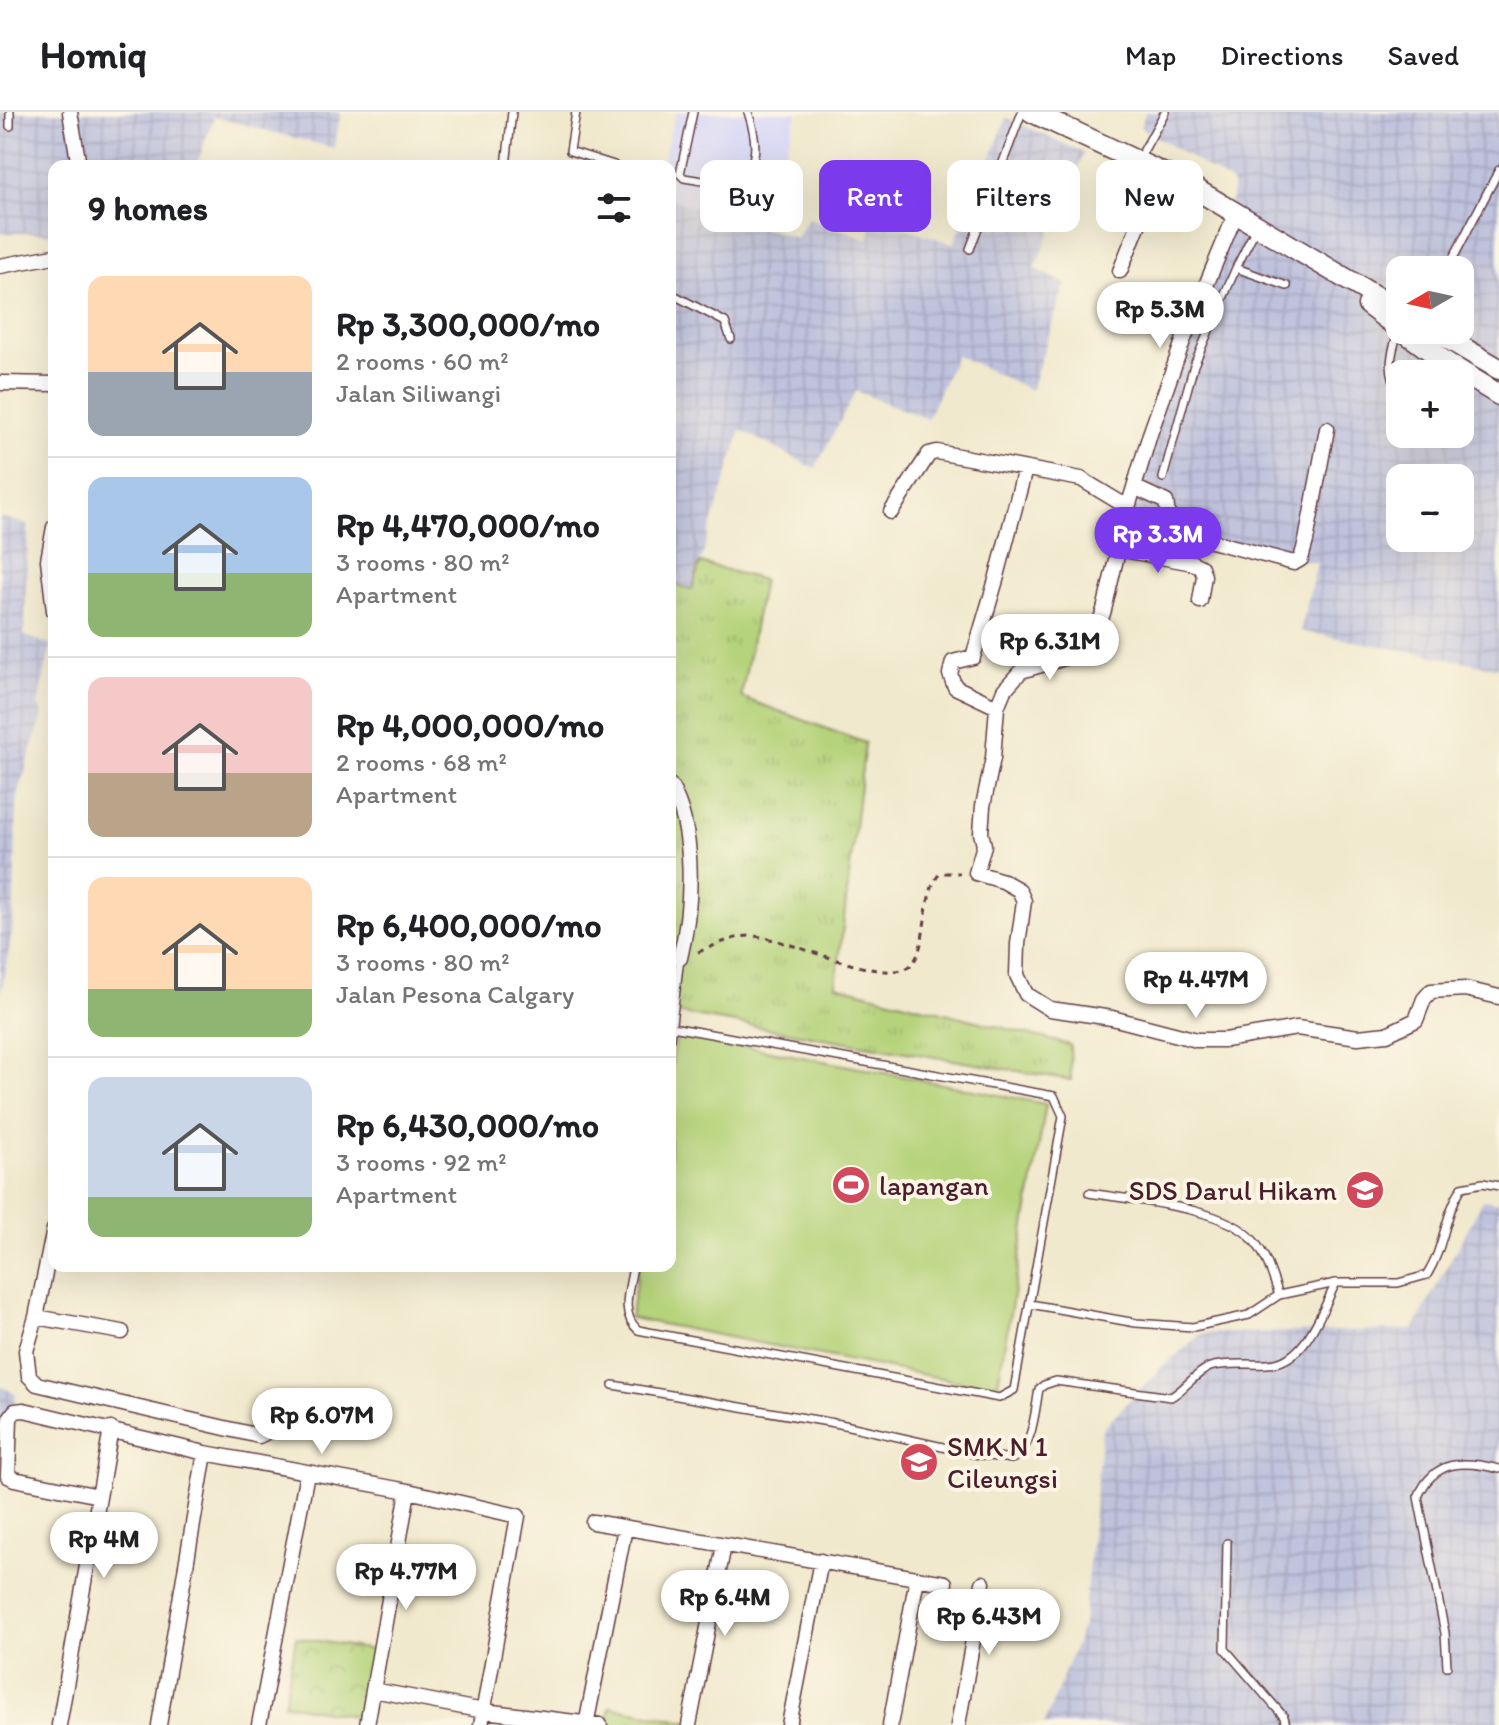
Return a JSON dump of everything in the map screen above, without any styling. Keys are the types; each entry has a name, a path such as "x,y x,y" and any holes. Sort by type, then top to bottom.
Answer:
{"main road":[{"path":"1032,112 1136,160"},
{"path":"1203,195 1284,244 1386,319"},
{"path":"1284,244 1386,303"},
{"path":"1421,344 1499,395"},
{"path":"1457,344 1499,369"}],"street":[{"path":"70,112 78,160"},
{"path":"1236,213 1183,341 1134,487 1097,631 1084,652 1021,671 1004,690 997,707 993,758 983,806 981,833 984,845 976,873 1003,881 1019,890 1024,901 1017,975 1026,994 1050,1009 1112,1018 1197,1040 1225,1040 1297,1028 1358,1037 1387,1034 1416,1020 1424,999 1431,991 1465,989 1499,997"},
{"path":"1120,271 1136,232"},
{"path":"0,266 48,257"},
{"path":"1,383 48,384"},
{"path":"1134,487 1166,502 1169,521 1181,533 1294,563 1301,559 1306,541 1327,429"},
{"path":"891,512 929,454 937,452 1081,479 1119,502 1129,504"},
{"path":"997,707 955,687 950,674 953,662 973,657 1025,469"},
{"path":"1118,549 1201,567 1204,576 1200,601"},
{"path":"676,800 687,827 689,868 677,940 680,958"},
{"path":"48,1258 26,1351 29,1376 37,1384 259,1436 269,1431 279,1400"},
{"path":"36,1317 122,1332"},
{"path":"99,1496 8,1476 10,1418 15,1411 24,1410 205,1453 408,1491 518,1516 482,1718"},
{"path":"59,1725 111,1429"},
{"path":"159,1725 205,1453"},
{"path":"259,1725 307,1473"},
{"path":"367,1725 408,1491"},
{"path":"593,1522 945,1583"},
{"path":"373,1690 482,1718 591,1724 625,1528"},
{"path":"689,1725 724,1545"},
{"path":"789,1725 821,1561"},
{"path":"890,1725 917,1578"},
{"path":"958,1725 983,1583"}],"lane":[{"path":"10,112 10,126"},
{"path":"507,160 512,112"},
{"path":"576,112 570,151 598,160"},
{"path":"693,112 680,174 684,178 734,186 747,176 755,159 755,133 748,112"},
{"path":"970,249 1022,112"},
{"path":"1139,160 1165,112"},
{"path":"1454,256 1499,170"},
{"path":"1163,478 1194,365 1257,226"},
{"path":"1236,268 1287,286"},
{"path":"676,296 725,322 731,339"},
{"path":"676,992 680,958"},
{"path":"632,1272 626,1309 629,1322 638,1330 999,1398 1014,1390 1063,1116 1054,1096 676,1028"},
{"path":"1030,1304 1136,1323 1193,1327 1249,1315 1279,1295 1336,1283 1398,1283 1427,1275 1439,1256 1451,1204 1462,1187 1483,1183 1499,1186"},
{"path":"1089,1193 1208,1213 1251,1237 1266,1258 1279,1295"},
{"path":"613,1385 840,1424 974,1454 1012,1459 1026,1447 1039,1389 1044,1385 1056,1381 1171,1397 1208,1368 1272,1364 1286,1360 1299,1351 1336,1283"},
{"path":"1447,1666 1445,1633 1418,1497 1432,1475 1448,1467 1470,1461 1499,1469"},
{"path":"1227,1543 1225,1649 1284,1717 1286,1725"}],"path":[{"path":"680,958 750,936 774,940 862,968 891,973 904,970 916,957 932,883 940,873 976,873"}],"shaded area":[{"path":"0,112 341,112 334,148 214,117 198,160 158,160 120,154 78,160 48,160 48,233 0,233"},
{"path":"676,112 797,112 783,160 700,160 700,208 676,201 676,160 663,160"},
{"path":"1146,112 1499,112 1499,668 1300,631 1317,563 1133,526 1128,489 1181,327 1232,198 1232,183 1203,165 1203,160 1194,160 1140,127"},
{"path":"1007,118 1084,153 1080,162 989,160"},
{"path":"676,201 700,208 700,232 777,232 796,238 803,232 808,218 819,222 819,232 848,232 868,239 870,232 917,232 954,244 959,232 1050,232 1035,268 1065,284 1031,390 956,355 927,419 856,391 815,469 741,430 692,589 676,586"},
{"path":"0,517 29,525 24,635 48,644 48,659 38,705 43,714 17,796 13,927 0,997"},
{"path":"1483,1200 1499,1203 1499,1725 1044,1725 1083,1625 1102,1429 1162,1367 1202,1333 1413,1330"},
{"path":"0,1386 16,1394 0,1481"}],"green space":[{"path":"700,563 763,580 741,697 865,743 836,985 1070,1045 1071,1080 676,1013 676,586 692,589"},
{"name":"lapangan","path":"677,1033 1046,1104 997,1389 630,1318 638,1272 676,1272"},
{"path":"296,1637 372,1650 361,1717 284,1704"},
{"path":"610,1707 688,1721 688,1725 607,1725"}],"place":[{"name":"lapangan","path":"851,1185"},
{"name":"SDS Darul Hikam","path":"1365,1190"},
{"name":"SMK N 1 Cileungsi","path":"919,1462"}]}
